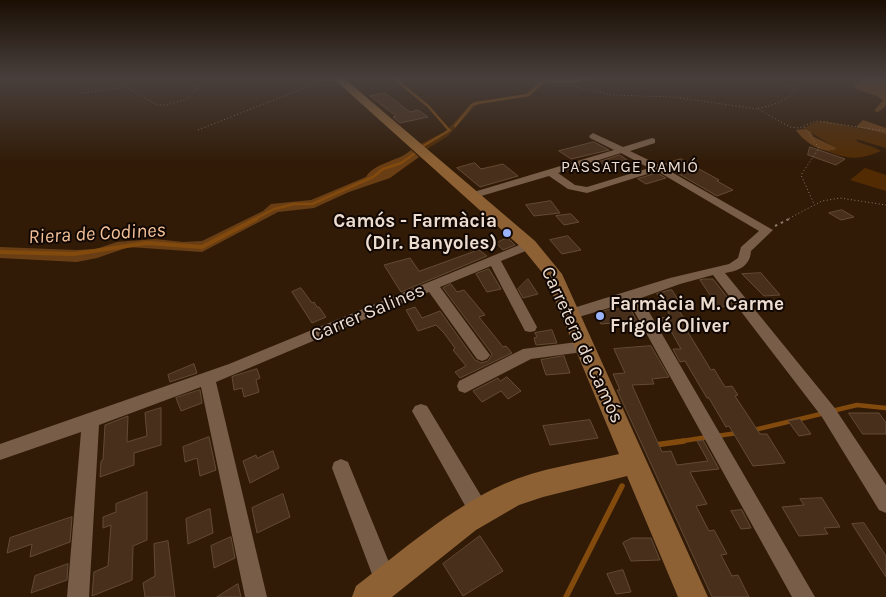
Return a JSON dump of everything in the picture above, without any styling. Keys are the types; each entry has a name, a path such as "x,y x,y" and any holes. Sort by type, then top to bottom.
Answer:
{"street":[{"name":"Carretera de Camós","path":"370,107 529,246 553,274 694,597"},
{"path":"572,314 675,281 716,270 732,268 744,259 745,250 767,230 658,168 620,151 593,136"},
{"path":"471,196 652,141"},
{"path":"550,172 572,187 587,190 658,168"},
{"name":"Carrer Salines","path":"0,452 206,379 529,246"},
{"path":"494,260 530,327"},
{"path":"716,270 828,412 886,503"},
{"path":"432,286 482,356"},
{"path":"633,296 804,597"},
{"path":"465,386 528,352 585,347"},
{"path":"206,379 256,597"},
{"path":"420,412 480,511"},
{"path":"79,586 91,421"},
{"path":"341,468 376,590 480,511 512,494 543,484 636,462"}],"path":[{"path":"198,130 257,107"},
{"path":"741,107 758,109 790,127 804,127 816,121 886,130"},
{"path":"758,109 766,107"},
{"path":"804,127 819,148 801,175 814,205"},
{"path":"767,230 822,201 840,198 886,205"}],"shaded area":[{"path":"468,107 474,107 448,136 427,149 420,144 446,131"},
{"path":"877,107 885,107 878,112 874,111"},
{"path":"863,120 886,128 886,134 856,127"},
{"path":"825,121 886,134 886,148 856,139 858,142 881,151 857,158 837,155 821,149 830,151 837,148 803,129 815,122"},
{"path":"796,130 810,131 814,137 837,148 827,151 809,143"},
{"path":"411,150 419,157 390,178 349,192 314,208 278,212 202,252 129,247 97,258 77,262 0,258 0,247 76,250 96,249 117,242 155,239 183,242 202,241 263,211 271,204 311,200 366,177 375,168"},
{"path":"865,168 886,175 886,191 850,180"}],"building":[{"path":"384,107 403,107 410,112 418,110 428,117 400,123 393,117 396,116"},
{"path":"594,142 609,150 571,159 559,151"},
{"path":"810,147 845,159 836,165 808,155"},
{"path":"620,155 627,160 606,166 599,162"},
{"path":"681,159 733,190 717,196 667,167 670,167 665,164"},
{"path":"475,163 481,169 503,164 518,176 480,187 457,168"},
{"path":"657,173 666,178 646,184 638,179"},
{"path":"551,201 560,213 534,216 526,205"},
{"path":"842,210 854,217 841,220 829,213"},
{"path":"571,214 579,222 564,225 556,216"},
{"path":"568,236 581,250 562,254 550,240"},
{"path":"508,238 515,245 503,250 496,243"},
{"path":"479,250 487,256 401,292 384,265 410,258 419,271"},
{"path":"489,269 501,289 487,292 476,274"},
{"path":"761,273 780,295 764,296 742,274"},
{"path":"528,279 538,294 523,298 518,289"},
{"path":"713,279 734,306 718,307 700,280"},
{"path":"451,284 457,292 464,290 485,315 479,317 503,347 506,346 512,353 460,378 455,372 466,366 453,350 455,348 444,333 436,325 418,331 406,310 415,307 422,318 440,311 475,360 481,363 488,361 492,354 443,288"},
{"path":"301,288 326,317 312,323 292,292"},
{"path":"672,290 682,306 676,306 691,329 686,329 711,370 714,369 725,387 732,386 738,395 735,396 760,434 767,434 785,463 753,466 729,426 726,427 709,398 707,398 685,361 680,362 673,349 681,349 668,327 663,328 657,318 671,317 657,294"},
{"path":"630,308 637,321 601,324 596,314 607,310"},
{"path":"552,330 557,343 536,345 534,338 537,337 535,333"},
{"path":"651,346 669,377 652,379 654,384 632,385 662,452 671,451 677,465 708,461 697,441 703,440 719,469 690,472 707,504 696,506 709,531 714,530 727,554 721,555 732,576 738,575 749,597 712,597 617,390 620,390 613,374 625,373 614,349"},
{"path":"564,356 570,373 546,375 541,360"},
{"path":"194,364 197,373 170,382 168,375"},
{"path":"257,369 260,378 256,380 259,392 244,397 242,388 234,390 232,377"},
{"path":"507,377 521,391 508,399 501,391 482,402 473,391 498,378 500,381"},
{"path":"200,390 202,403 181,411 176,398"},
{"path":"161,408 161,445 134,453 134,465 100,477 105,425 128,416 127,442 147,436 145,413"},
{"path":"849,413 879,413 886,423 886,434 863,434"},
{"path":"800,419 811,434 799,436 788,421"},
{"path":"590,420 598,438 550,445 543,426"},
{"path":"209,437 216,470 200,476 197,458 185,462 183,447"},
{"path":"273,451 279,468 250,483 243,461 256,455 257,458"},
{"path":"147,492 147,540 133,546 132,580 92,596 94,572 108,566 111,525 103,528 103,517 116,512 116,504"},
{"path":"283,494 290,517 257,533 252,508"},
{"path":"822,498 840,527 824,528 828,534 799,536 782,507 804,505 800,499"},
{"path":"210,509 213,533 188,544 186,519"},
{"path":"742,510 751,528 741,529 731,511"},
{"path":"72,517 70,542 30,557 32,544 7,553 10,538"},
{"path":"864,523 886,556 886,577 852,524"},
{"path":"480,536 503,571 463,596 443,564"},
{"path":"231,537 235,558 214,568 211,546"},
{"path":"632,538 651,538 660,560 631,561 623,543"},
{"path":"168,541 175,597 145,597 143,583 155,576 154,544"},
{"path":"68,564 67,580 31,593 35,576"},
{"path":"623,570 631,592 616,594 607,574"},
{"path":"238,584 241,597 217,597"}],"waterway":[{"path":"429,107 449,130"},
{"name":"Riera de Codines","path":"455,126 470,107"},
{"name":"Riera de Codines","path":"423,146 450,130"},
{"name":"Riera de Codines","path":"253,220 274,209 294,204 312,204 373,177 383,169 401,163 414,154"},
{"name":"Riera de Codines","path":"0,252 74,254 147,243 202,247 256,219"},
{"path":"832,411 857,405 886,408"},
{"path":"754,430 825,413"},
{"path":"717,436 737,433"},
{"path":"676,442 708,437"},
{"path":"655,445 684,441"},
{"path":"566,597 622,486"}],"place":[{"name":"Camós - Farmàcia (Dir. Banyoles)","path":"507,233"},
{"name":"Farmàcia M. Carme Frigolé Oliver","path":"600,316"}],"district":[{"name":"PASSATGE RAMIÓ","path":"630,167"}]}
